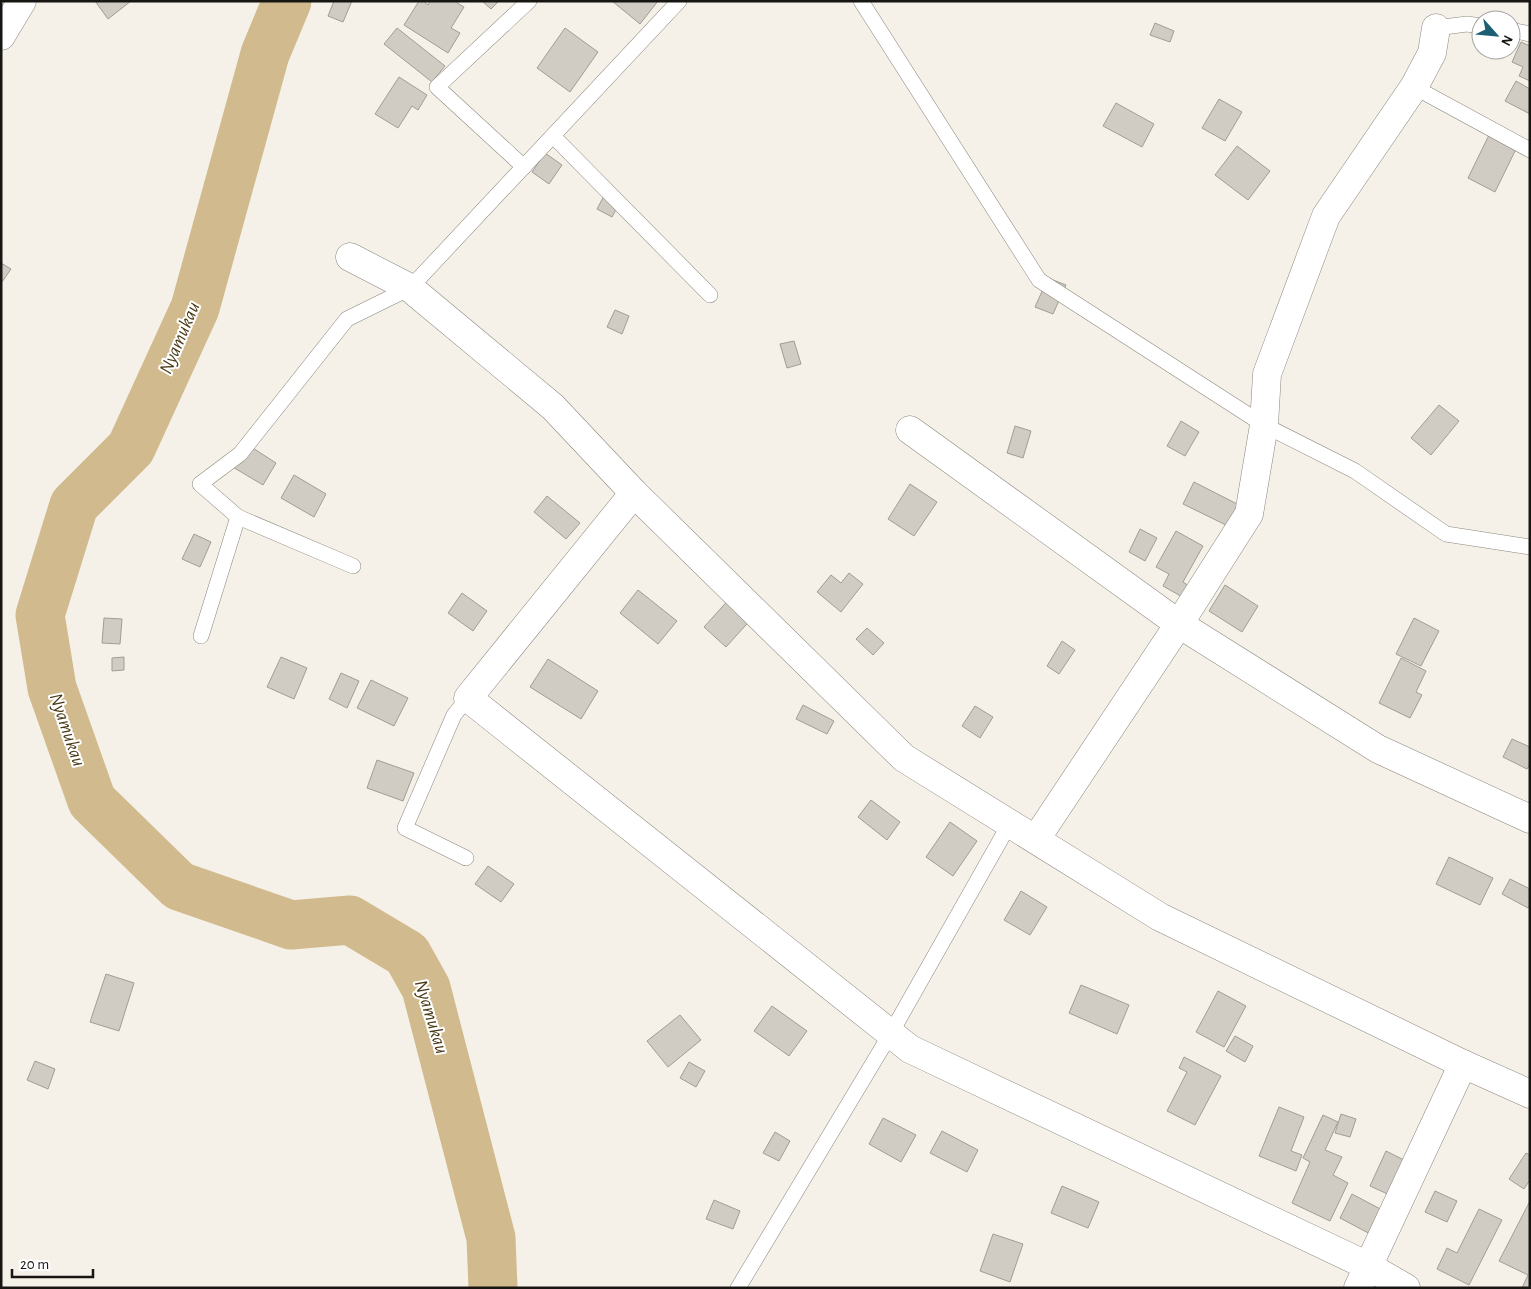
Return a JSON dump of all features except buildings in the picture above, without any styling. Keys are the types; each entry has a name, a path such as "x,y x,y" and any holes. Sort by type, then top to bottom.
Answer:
{"street":[{"path":"1,36 22,1"},
{"path":"1036,839 1179,624 1249,514 1264,425 1267,374 1326,216 1414,87 1432,53 1436,28"},
{"path":"350,257 410,288 553,407 634,493 904,758 1160,918 1463,1064 1530,1094"},
{"path":"910,430 1179,624 1378,749 1530,819"},
{"path":"634,493 468,698 910,1048 1363,1277 1406,1288"},
{"path":"1363,1277 1463,1064"}],"lane":[{"path":"524,167 437,87 529,1"},
{"path":"353,566 238,517 200,484 240,454 347,319 410,288 679,1"},
{"path":"861,1 1039,280 1264,425 1355,471 1446,534 1530,547"},
{"path":"1436,28 1471,25"},
{"path":"1414,87 1530,150"},
{"path":"553,136 710,295"},
{"path":"201,636 238,517"},
{"path":"466,858 405,828 454,715 468,698"},
{"path":"738,1288 891,1033 1010,823"}],"waterway":[{"name":"Nyamukau","path":"287,1 265,54 195,308 131,448 74,505 40,615 52,688 92,801 179,886 291,925 350,920 407,954 426,988 491,1238 493,1288"}]}
